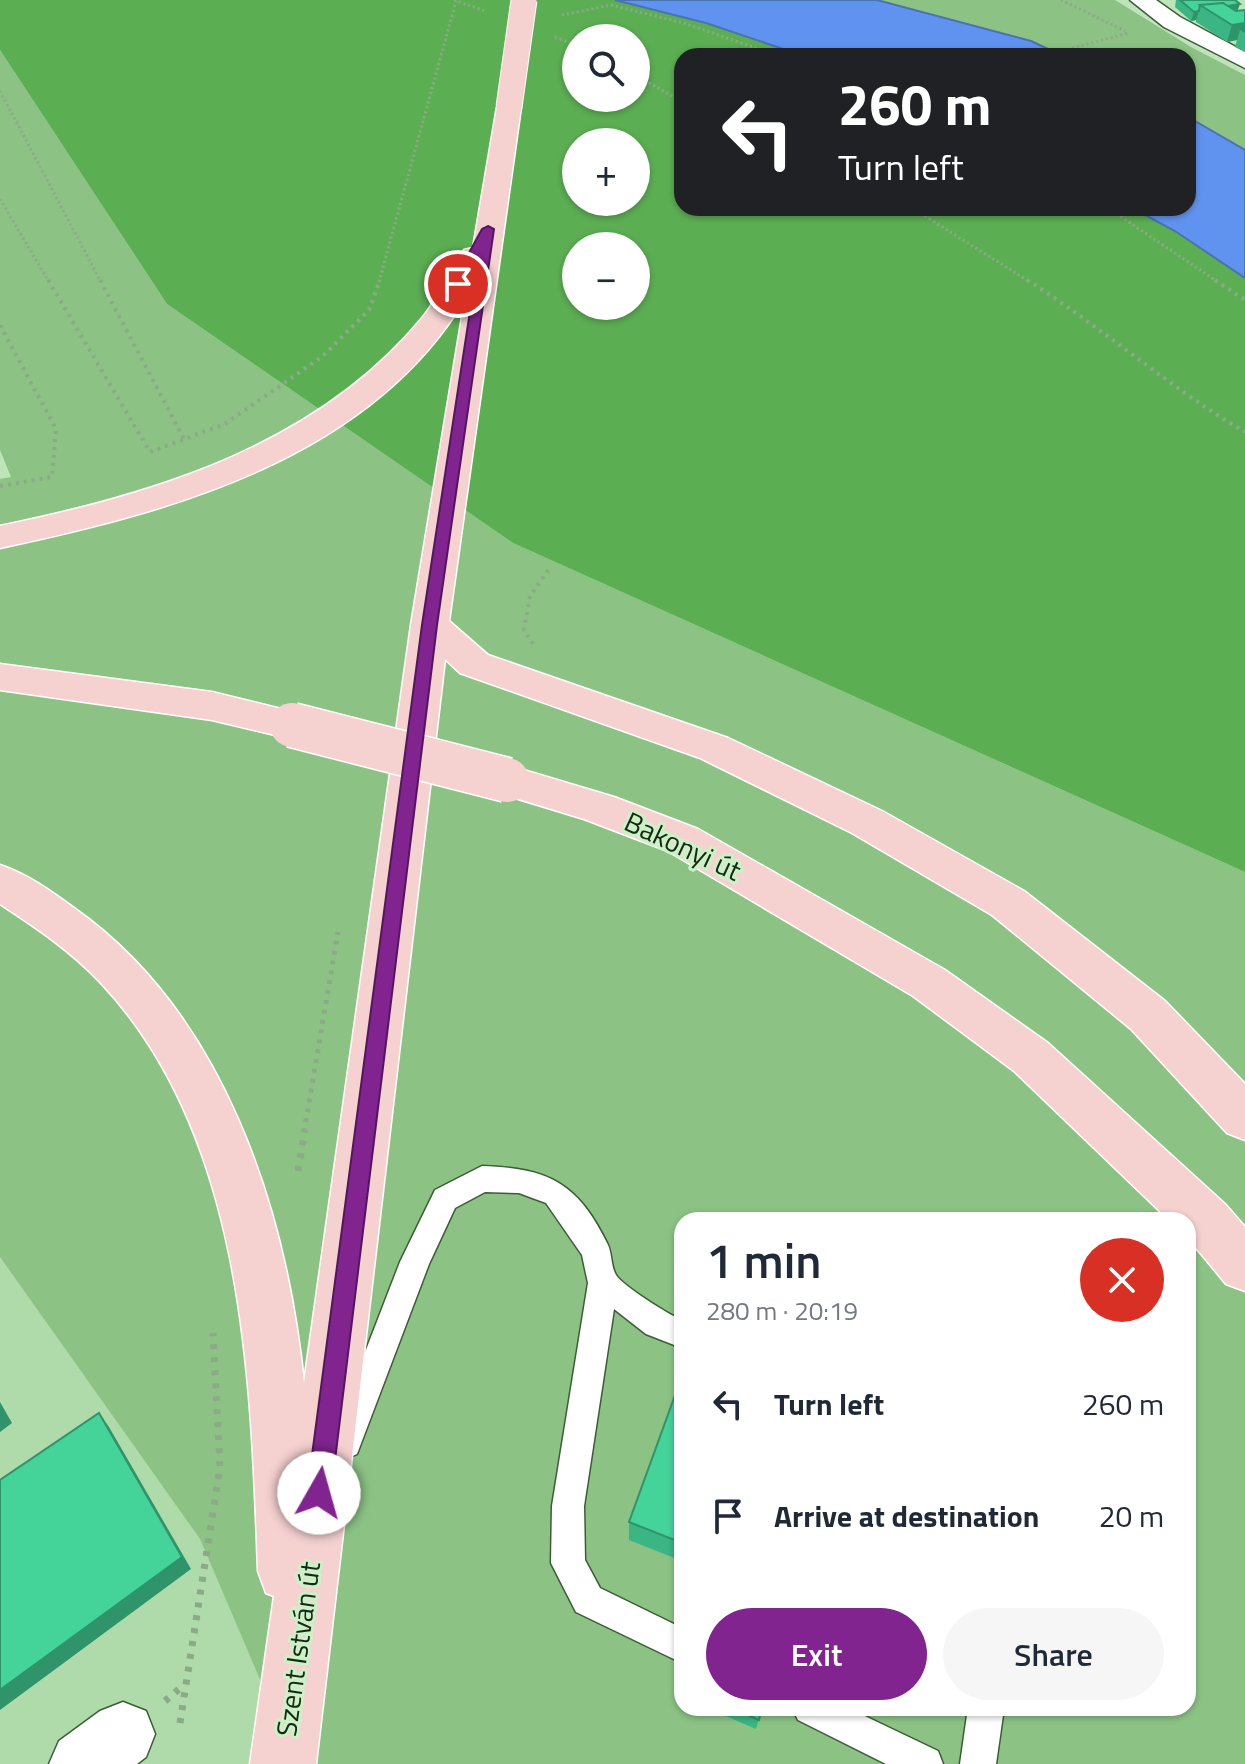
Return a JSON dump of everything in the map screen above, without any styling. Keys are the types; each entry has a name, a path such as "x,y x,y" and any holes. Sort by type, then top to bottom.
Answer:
{"main road":[{"name":"Szent István út","path":"283,1764 430,625 524,0"},
{"path":"0,537 159,498 254,461 337,415 397,364 443,311 488,229"},
{"path":"430,625 474,664 714,748 867,822 1008,903 1148,1015 1245,1118"},
{"name":"Bakonyi út","path":"0,677 212,706 292,725 507,780 599,808 683,840 929,983 1031,1057 1206,1221 1245,1266"},
{"path":"0,882 47,911 106,958 150,1008 199,1089 224,1148 248,1213 267,1304 284,1487 294,1676"}],"street":[{"path":"1141,0 1172,22 1245,61"}],"lane":[{"path":"315,1524 415,1262 445,1199 482,1179 519,1180 556,1194 576,1218 596,1251 603,1283 568,1506 568,1563 588,1600 674,1642"},
{"path":"603,1283 657,1324 674,1331"},
{"path":"826,1716 925,1764"},
{"path":"978,1764 985,1716"}],"path":[{"path":"1061,0 1140,39"},
{"path":"0,199 150,452 225,424 323,356 369,310 388,258 456,1"},
{"path":"558,20 563,14 611,5 684,23 756,48"},
{"path":"552,27 555,37"},
{"path":"1072,48 1129,33"},
{"path":"650,83 674,97"},
{"path":"0,91 184,439"},
{"path":"925,216 1080,313 1160,378 1245,432"},
{"path":"1120,216 1245,300"},
{"path":"0,325 56,429 52,477 0,486"},
{"path":"128,1741 220,1467 213,1330"}],"shaded area":[{"path":"877,0 1115,0 1193,48 1046,48 1031,41"},
{"path":"0,50 167,304 513,543 1245,872 1245,1764 296,1764 200,1539 0,1257 0,479 11,477 0,450"},
{"path":"1196,50 1245,75 1245,150 1196,122"},
{"path":"0,1257 200,1539 296,1764 0,1764"}],"green space":[{"path":"0,0 615,0 706,23 780,48 674,48 674,216 1147,216 1245,278 1245,872 513,543 167,304 0,50"}],"water":[{"path":"615,0 877,0 1031,41 1046,48 780,48 706,23"},
{"path":"1196,122 1245,150 1245,278 1147,216 1196,216"}],"building":[{"path":"1180,0 1235,0 1240,4 1200,5 1199,11 1194,12"},
{"path":"1223,3 1236,11 1245,10 1245,23 1232,25 1200,5"},
{"path":"674,1398 674,1540 629,1522"},
{"path":"99,1413 182,1557 0,1690 0,1480"}],"route":[{"path":"319,1493 430,625 488,229 458,284"}]}
